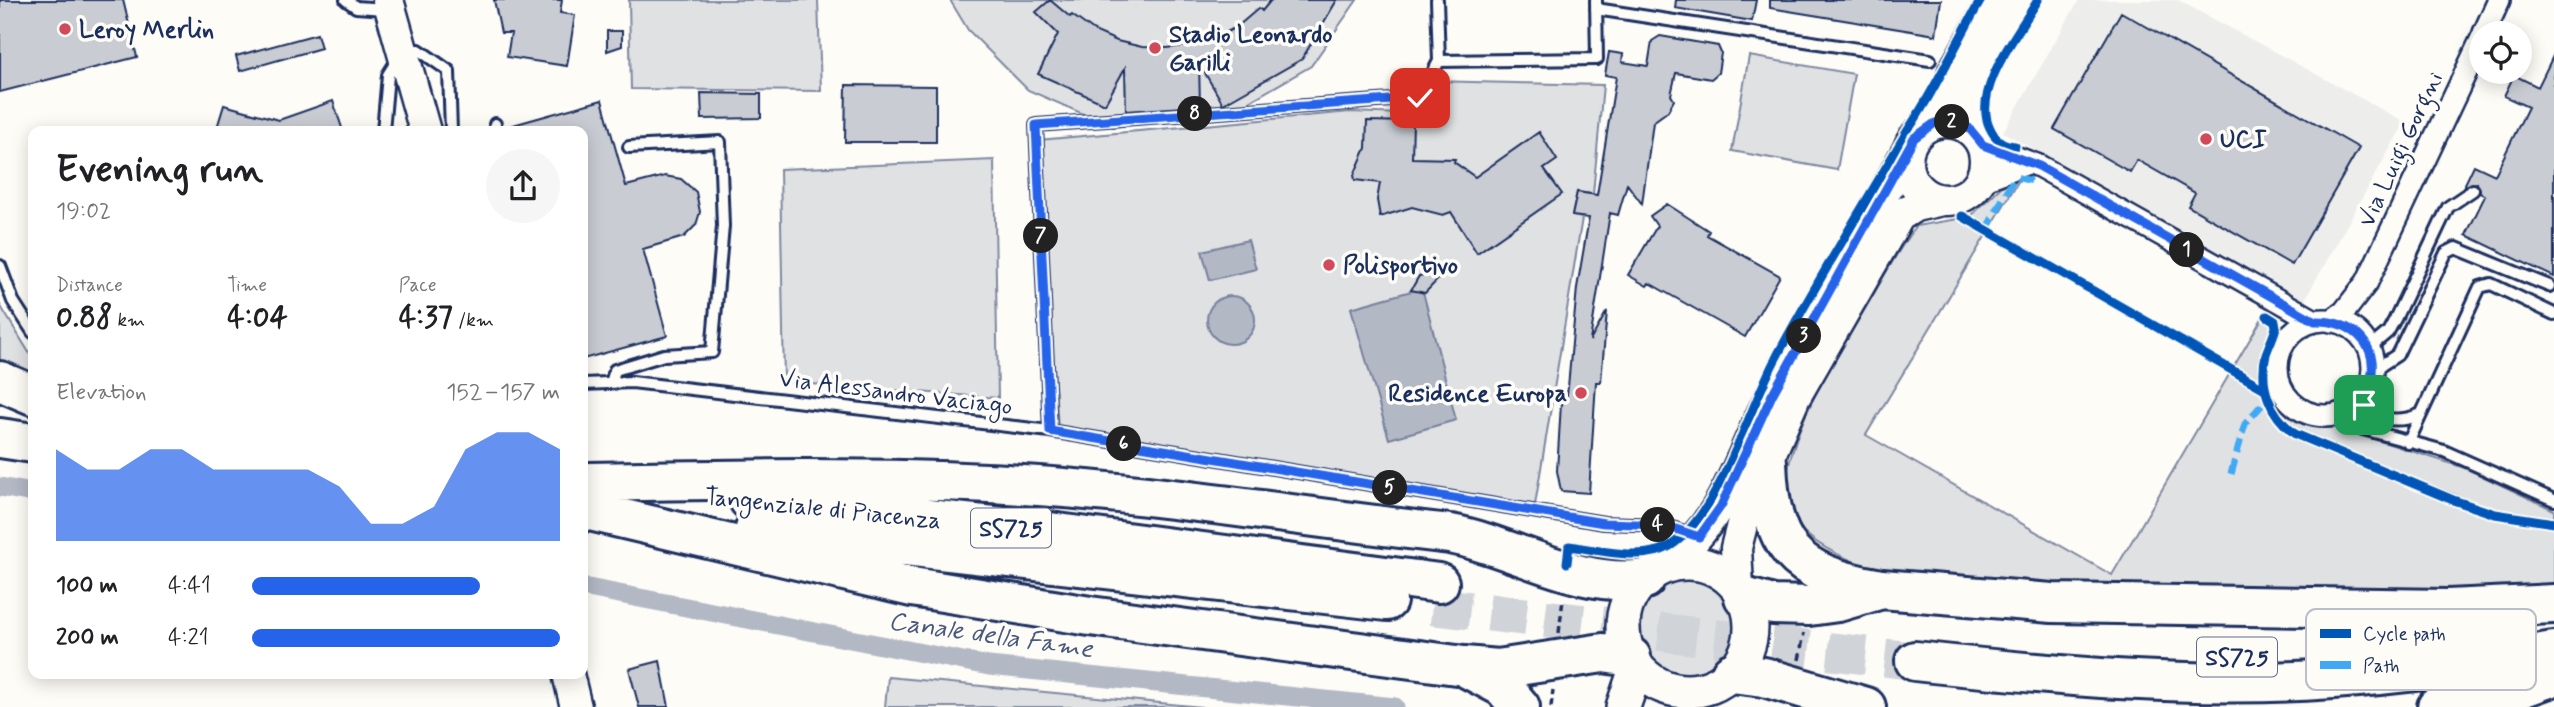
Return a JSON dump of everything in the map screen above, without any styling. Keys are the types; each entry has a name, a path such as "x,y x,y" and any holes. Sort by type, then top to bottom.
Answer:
{"highway":[{"path":"0,381 28,393"},
{"path":"0,438 28,442"},
{"path":"1767,462 1773,517 1788,548 1815,572 1836,581 1882,589 2052,603 2448,609 2554,604"},
{"path":"588,496 799,478 942,481 1087,489 1474,538 1566,571 1609,581 1655,573"},
{"name":"Tangenziale di Piacenza","path":"588,496 1435,595"},
{"path":"588,497 912,587 1090,616 1498,669 1603,653 1634,662"},
{"path":"1741,592 1773,605 1809,606 1838,602 1882,589"},
{"name":"SS725","path":"2536,632 2554,629"},
{"name":"SS725","path":"2306,655 2193,657 2017,648 1917,649 2017,672 2196,682 2306,680"},
{"name":"SS725","path":"2536,653 2554,651"},
{"path":"1464,666 1503,687 1520,707"},
{"path":"1731,673 1764,677 1866,707"},
{"path":"2536,682 2554,676"},
{"path":"2437,707 2515,690"},
{"path":"1772,707 1846,707"}],"main road":[{"path":"1994,0 1954,71 1941,109 1916,139 1772,395 1721,506 1699,537 1631,596 1624,616 1624,637 1634,662 1658,683 1670,699 1700,689 1731,673 1744,657 1751,637 1751,616 1741,592 1736,548 1767,462 1812,364 1899,216 1915,206 1964,196 1980,181 1985,170 1976,137 1974,85 2021,0"},
{"path":"389,5 421,119"},
{"path":"1942,200 1921,191 1913,183 1907,161 1916,139 1946,121 1976,137"},
{"path":"1655,573 1698,564 1713,568 1741,592"},
{"path":"1623,707 1634,662"},
{"path":"569,679 576,707"}],"street":[{"name":"Via Luigi Gorgni","path":"2490,21 2499,0"},
{"name":"Via Luigi Gorgni","path":"2323,321 2344,312 2367,282 2469,66"},
{"path":"1976,137 2276,300 2323,321 2347,326 2364,342 2372,371 2363,397 2351,409 2335,415 2319,416 2305,412 2283,392 2277,363 2289,336 2323,321"},
{"path":"1980,181 2028,163"},
{"name":"Via Luigi Gorgni","path":"2364,342 2359,319 2367,282"},
{"path":"2276,300 2289,336"}],"lane":[{"path":"346,0 356,7 389,5"},
{"path":"1050,431 1036,125 1420,98 1440,61 1437,0"},
{"path":"1440,61 1597,59 1596,5 1930,60"},
{"path":"383,126 388,75 403,51 419,50 449,71 452,126"},
{"path":"611,383 615,370 664,355 712,352 723,226 720,142 629,147"},
{"path":"2364,342 2388,332 2448,207 2473,190"},
{"path":"2372,371 2397,355 2446,253 2456,248 2549,286"},
{"path":"0,266 13,301 28,324"},
{"path":"2408,443 2418,415 2480,287 2491,284 2554,314"},
{"name":"Via Alessandro Vaciago","path":"588,384 632,382 1050,431 1604,523 1664,525 1699,537"},
{"path":"2363,397 2364,405 2374,415 2400,419 2418,415"},
{"path":"2335,415 2352,426 2444,451 2554,500"}],"path":[{"path":"1558,639 1563,592"},
{"path":"1799,664 1805,629"}],"shaded area":[{"path":"629,0 818,0 821,91 631,89"},
{"name":"Stadio Leonardo Garilli","path":"950,0 1357,0 1311,66 1226,115 1113,127 1028,90 968,30"},
{"path":"2079,0 2178,0 2405,122 2303,303 2003,132"},
{"path":"1749,56 1854,74 1837,170 1732,151"},
{"path":"1431,81 1603,85 1593,194 1577,192 1572,216 1582,218 1535,505 1058,430 1039,140 1350,112 1428,115"},
{"path":"994,160 998,398 784,382 780,169"},
{"path":"2019,180 1866,435 2112,575 2264,315 2273,322 2263,358 2264,394 2270,413 2295,439 2478,513 2554,526 2554,595 2225,592 2093,588 1944,579 1884,571 1842,556 1815,541 1805,533 1792,513 1787,476 1799,430 1834,360 1916,226 1970,217 2006,182"},
{"path":"1248,240 1256,269 1210,280 1202,251"},
{"path":"1422,288 1456,420 1389,439 1351,308"},
{"path":"1231,296 1248,303 1255,320 1248,337 1231,344 1214,337 1207,320 1214,303"},
{"path":"0,305 28,351 28,381 0,367"},
{"path":"2270,389 2284,409 2299,420 2342,429 2465,468 2554,510 2554,519 2495,510 2306,437 2285,421"},
{"path":"1687,580 1705,583 1721,594 1732,610 1735,628 1732,646 1721,662 1705,673 1687,676 1669,673 1653,662 1642,646 1639,628 1642,610 1653,594 1669,583"},
{"path":"888,677 1202,707 885,707"}],"building":[{"name":"Leroy Merlin","path":"0,0 123,0 137,57 0,92"},
{"path":"494,0 562,0 560,13 575,15 567,66 507,57 511,33 501,33"},
{"path":"1050,0 1070,17 1072,15 1094,31 1117,41 1142,47 1167,48 1193,45 1216,38 1238,26 1259,8 1262,11 1271,0 1337,0 1302,59 1223,104 1199,63 1200,106 1126,111 1125,68 1105,104 1038,74 1058,34 1036,12"},
{"path":"1676,0 1756,0 1752,21 1675,8"},
{"path":"1770,0 1941,0 1936,35 1770,8"},
{"name":"UCI","path":"2121,12 2359,148 2292,265 2188,206 2195,193 2137,160 2130,172 2054,129"},
{"path":"607,31 622,31 622,46 607,51"},
{"path":"317,34 321,48 240,71 236,56"},
{"path":"1660,36 1718,46 1721,53 1718,73 1711,79 1676,73 1671,95 1674,100 1668,111 1653,122 1642,204 1627,184 1618,215 1610,213 1590,341 1607,311 1601,382 1596,382 1589,493 1561,491 1557,471 1561,403 1566,401 1577,288 1589,218 1572,216 1577,192 1597,195 1616,77 1605,75 1609,52 1623,54 1622,62 1648,66 1652,41"},
{"path":"2554,54 2554,277 2466,235 2485,196 2480,193 2477,183 2464,186 2474,165 2495,175 2528,107 2504,96 2510,84 2532,84 2538,87"},
{"path":"846,85 936,86 936,142 845,142"},
{"path":"701,93 761,94 761,118 702,119"},
{"path":"602,100 626,186 665,176 681,179 696,192 700,212 696,225 684,237 643,249 667,336 588,358 588,126 510,126"},
{"path":"333,101 341,126 218,126 224,105 279,120"},
{"path":"1367,121 1413,122 1412,158 1455,159 1454,162 1475,177 1539,132 1557,160 1544,169 1562,194 1477,253 1451,212 1443,215 1412,207 1380,217 1377,200 1380,183 1355,180 1354,175 1366,148"},
{"path":"1667,204 1709,231 1707,235 1780,276 1745,337 1649,283 1647,286 1628,275 1657,226 1650,216"},
{"path":"1447,270 1425,293 1411,290 1419,276"},
{"path":"660,661 669,707 639,707 629,669"}],"waterway":[{"name":"Canale della Fame","path":"0,487 28,492"},
{"name":"Canale della Fame","path":"588,588 989,666 1395,707"}],"tunnel":[{"path":"1432,606 1915,661"}],"marked path":[{"path":"1986,230 2015,177 2033,181"},
{"path":"2231,474 2245,424 2267,399"}],"cycle path":[{"path":"1567,563 1569,546 1622,554 1650,553 1673,544 1690,529 1719,485 1775,360 1840,244 1928,98 1981,0"},
{"path":"2015,146 2003,143 1992,132 1986,113 1987,97 2000,62 2038,0"},
{"path":"1983,145 2039,166 2315,321"},
{"path":"1962,216 2265,389"},
{"path":"2267,316 2275,321 2276,327 2266,354 2265,388 2279,418 2295,434 2453,500 2495,514 2554,523"}],"place":[{"name":"Leroy Merlin","path":"65,29"},
{"name":"Stadio Leonardo Garilli","path":"1155,48"},
{"name":"UCI","path":"2206,139"},
{"name":"Polisportivo","path":"1329,265"},
{"name":"Residence Europa","path":"1581,393"}],"route":[{"path":"1420,98 1036,125 1050,431 1604,523 1664,525 1699,537 1721,506 1772,395 1914,138 1924,128 1946,121 1969,128 1983,145 2003,155 2039,166 2315,321 2331,321 2347,326 2360,336 2368,349 2373,366 2371,383 2363,397 2364,405"}]}
